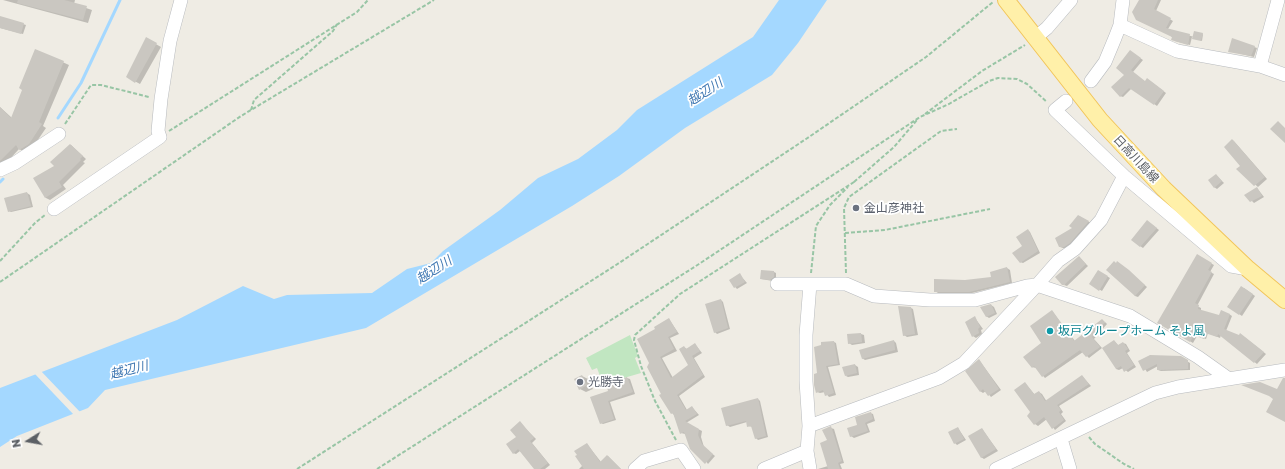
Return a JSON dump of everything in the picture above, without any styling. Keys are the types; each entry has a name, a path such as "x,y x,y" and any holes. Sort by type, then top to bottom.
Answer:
{"main road":[{"name":"日高川島線","path":"1006,0 1100,120 1164,189 1248,269 1285,300"}],"street":[{"path":"54,209 160,137 158,131 161,99 170,41 181,0"},
{"path":"1030,32 1047,28 1071,0"},
{"path":"1091,81 1105,62 1120,25 1123,0"},
{"path":"1260,66 1278,0"},
{"path":"1120,25 1177,51 1260,66 1285,75"},
{"path":"1066,101 1055,110 1124,176 1231,266 1248,269"},
{"path":"0,170 14,163 59,134"},
{"path":"809,426 939,378 957,366 986,340 1058,261 1075,249 1101,220 1124,176"},
{"path":"777,284 846,284 874,296 930,300 975,300 1027,286 1037,285 1130,316 1192,353 1229,379"},
{"path":"810,284 806,335 806,381 809,426 806,451 810,469"},
{"path":"996,469 1155,393 1178,387 1285,370"},
{"path":"1061,439 1070,469"},
{"path":"635,469 644,461 681,450 694,469"},
{"path":"764,469 806,451"}],"path":[{"path":"160,137 360,10 368,0"},
{"path":"0,282 140,184 251,110 434,0"},
{"path":"297,469 616,265 806,139 926,58 995,0"},
{"path":"251,110 254,100 333,31 338,23"},
{"path":"376,469 699,264 920,117 982,71 1020,49 1030,32"},
{"path":"810,284 816,226 830,206 854,182 894,147 920,117 949,104 989,81 1007,78 1027,84 1055,110"},
{"path":"59,134 91,85 101,85 119,91 161,99"},
{"path":"846,284 844,208 849,197 941,131 957,129"},
{"path":"681,450 655,401 641,366 634,340 635,335 680,294 854,182"},
{"path":"0,261 35,223 54,209"},
{"path":"845,233 885,230 990,209"},
{"path":"1081,428 1095,444 1134,469"}],"green space":[{"path":"630,335 638,356 635,358 641,373 603,384 597,368 592,370 586,358"}],"water":[{"name":"越辺川","path":"779,0 827,0 798,43 772,75 685,128 619,176 572,206 366,328 105,390 88,408 17,436 0,447 0,388 177,320 243,286 274,299 287,295 372,293 407,269 431,263 443,251 500,210 538,178 578,159 617,130 637,110 753,37"}],"pier":[{"path":"40,370 81,413 75,416 34,373"}],"building":[{"path":"18,0 64,0 87,6 83,20 17,3"},
{"path":"1139,0 1158,0 1154,9 1171,18 1166,28 1190,34 1188,45 1171,40 1172,37 1136,20 1132,12"},
{"path":"0,16 24,23 21,34 0,28"},
{"path":"1194,31 1203,33 1201,41 1192,39"},
{"path":"146,37 157,43 135,83 126,77"},
{"path":"1232,38 1255,46 1251,56 1228,52"},
{"path":"35,49 64,61 39,122 42,124 29,144 19,150 16,145 0,161 0,107 11,118 22,90 19,88"},
{"path":"1130,50 1141,58 1131,70 1145,81 1147,78 1164,91 1154,105 1129,88 1120,97 1111,87 1124,75 1116,68"},
{"path":"1278,121 1285,128 1285,143 1270,129"},
{"path":"1232,139 1265,177 1254,186 1236,169 1240,166 1224,147"},
{"path":"70,144 83,156 80,159 81,160 59,182 62,187 45,198 33,178 54,166 50,162"},
{"path":"1216,174 1222,181 1214,188 1208,180"},
{"path":"1257,187 1262,196 1250,202 1244,195"},
{"path":"27,192 31,206 8,212 4,198"},
{"path":"1078,215 1089,221 1070,243 1064,247 1059,247 1055,238 1072,228 1069,226"},
{"path":"1147,220 1157,228 1140,247 1131,240"},
{"path":"1028,229 1038,251 1020,263 1012,253 1022,246 1016,237"},
{"path":"1197,254 1212,263 1208,270 1212,272 1195,303 1199,305 1198,309 1219,315 1221,310 1230,314 1224,329 1239,335 1240,333 1264,352 1254,363 1218,334 1217,337 1205,333 1204,339 1194,335 1190,342 1157,323"},
{"path":"1079,256 1086,264 1064,285 1062,285 1055,277"},
{"path":"1114,261 1116,263 1117,261 1129,270 1145,285 1135,296 1106,270"},
{"path":"1007,267 1010,282 969,292 934,292 934,279 965,280 991,277 990,272"},
{"path":"761,270 774,271 774,277 770,280 760,279"},
{"path":"1098,270 1108,276 1099,291 1089,284"},
{"path":"740,273 745,282 734,288 729,280"},
{"path":"1241,286 1253,294 1239,315 1227,307"},
{"path":"721,299 728,328 714,333 705,304"},
{"path":"991,304 995,313 986,317 980,307"},
{"path":"898,306 911,307 915,334 903,336"},
{"path":"1052,310 1074,341 1102,319 1105,322 1092,337 1100,347 1086,357 1080,350 1042,377 1034,366 1032,368 1023,357 1041,343 1030,326"},
{"path":"975,316 980,327 978,329 979,333 972,337 965,322"},
{"path":"669,318 677,332 668,337 674,349 660,357 671,378 688,365 679,349 684,346 686,349 695,343 700,351 692,356 703,375 677,395 686,410 692,406 697,414 685,421 699,429 698,435 702,444 713,454 705,464 690,449 684,432 680,434 673,413 671,414 659,395 661,394 647,367 649,363 637,339 655,329 654,327"},
{"path":"861,333 862,342 848,344 847,334"},
{"path":"894,340 895,350 862,359 859,350"},
{"path":"1114,340 1118,345 1123,342 1128,349 1125,351 1134,365 1124,372 1121,366 1116,369 1102,348"},
{"path":"834,341 838,364 826,366 834,393 825,396 823,390 816,393 814,385 814,374 817,373 814,347 821,345 821,342"},
{"path":"1150,355 1181,356 1188,360 1188,369 1157,370 1157,364 1143,371 1138,361"},
{"path":"979,359 999,389 988,396 983,389 980,392 965,371"},
{"path":"855,364 857,373 845,376 842,367"},
{"name":"光勝寺","path":"582,375 587,385 579,390 574,379"},
{"path":"1082,375 1089,384 1057,405 1061,410 1059,412 1064,420 1052,429 1044,417 1034,425 1027,416 1030,412 1014,390 1025,382 1034,394 1039,391 1045,401"},
{"path":"627,377 633,392 608,401 614,419 600,424 590,397 608,391 607,387 611,386 610,383"},
{"path":"1283,378 1285,378 1285,422 1266,412 1273,399 1241,385 1260,382 1277,389"},
{"path":"758,398 766,436 755,439 751,426 747,427 746,421 726,426 721,408"},
{"path":"871,412 873,419 865,423 868,431 850,437 847,428 857,425 855,417"},
{"path":"520,421 534,438 530,441 548,463 540,469 534,469 518,449 513,454 506,444 516,437 510,430"},
{"path":"831,426 842,461 838,463 840,469 828,469 820,443 827,440 822,430"},
{"path":"958,427 964,439 954,444 948,432"},
{"path":"982,428 996,449 981,458 968,436"},
{"path":"587,443 600,462 607,455 621,469 584,469 575,456 577,455 574,451"}],"waterway":[{"path":"58,118 81,83 120,0"},
{"path":"0,182 3,179"}],"place":[{"name":"金山彦神社","path":"856,208"},
{"name":"坂戸グループホーム そよ風","path":"1050,331"},
{"name":"光勝寺","path":"580,382"}]}
